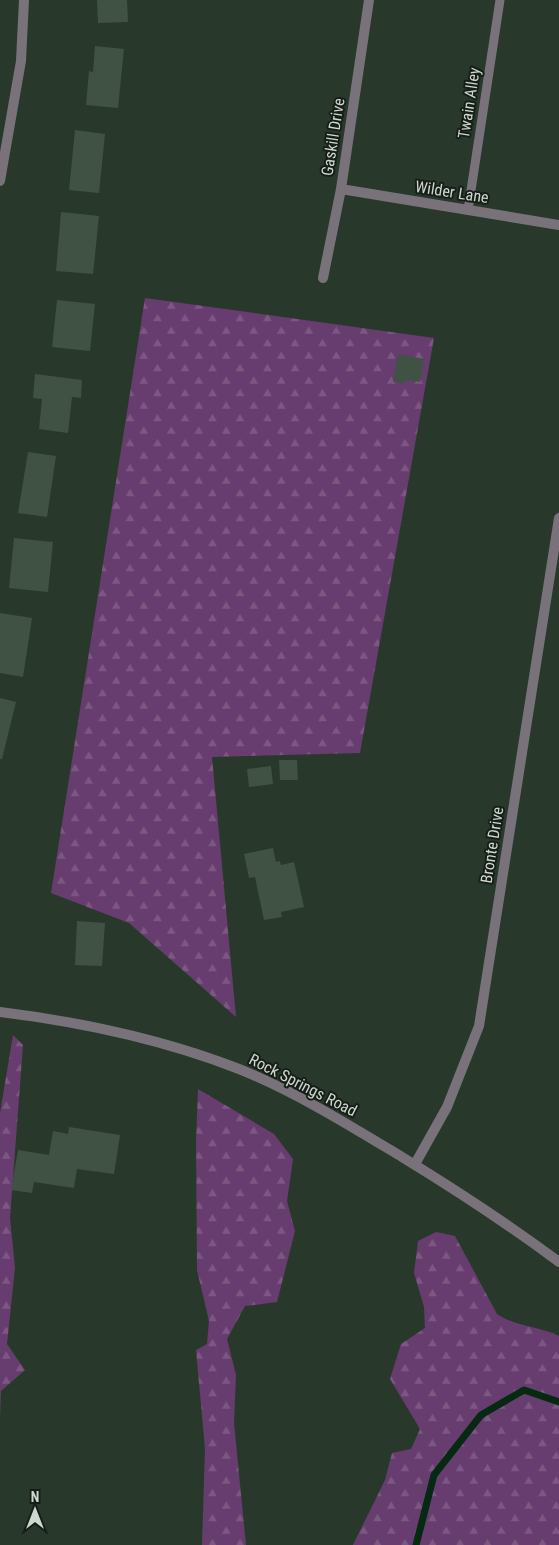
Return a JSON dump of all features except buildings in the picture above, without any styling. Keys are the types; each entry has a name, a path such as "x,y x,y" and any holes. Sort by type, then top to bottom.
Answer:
{"street":[{"path":"0,181 4,131 21,60 24,0"},
{"name":"Gaskill Drive","path":"322,278 341,189 369,0"},
{"name":"Wilder Lane","path":"341,189 559,225"},
{"name":"Bronte Drive","path":"415,1164 447,1107 479,1026 559,518"},
{"name":"Rock Springs Road","path":"0,1012 62,1020 156,1042 239,1069 325,1111 415,1164 452,1187 559,1262"}],"lane":[{"name":"Twain Alley","path":"468,210 500,0"}],"green space":[{"path":"145,298 434,338 360,753 212,757 236,1017 129,923 51,893"},
{"path":"13,1035 23,1045 10,1218 15,1268 7,1344 25,1370 1,1391 0,1417 0,1113"},
{"path":"198,1089 274,1134 293,1159 287,1201 295,1231 277,1302 245,1306 227,1339 236,1375 234,1423 246,1545 202,1545 205,1449 196,1350 207,1344 209,1321 197,1270 196,1141"},
{"path":"436,1232 455,1236 497,1314 512,1322 559,1336 559,1545 353,1545 385,1480 392,1453 411,1449 420,1429 390,1379 401,1344 425,1328 424,1307 414,1273 418,1241"}],"waterway":[{"path":"416,1545 434,1475 481,1415 524,1390 559,1402"}]}
